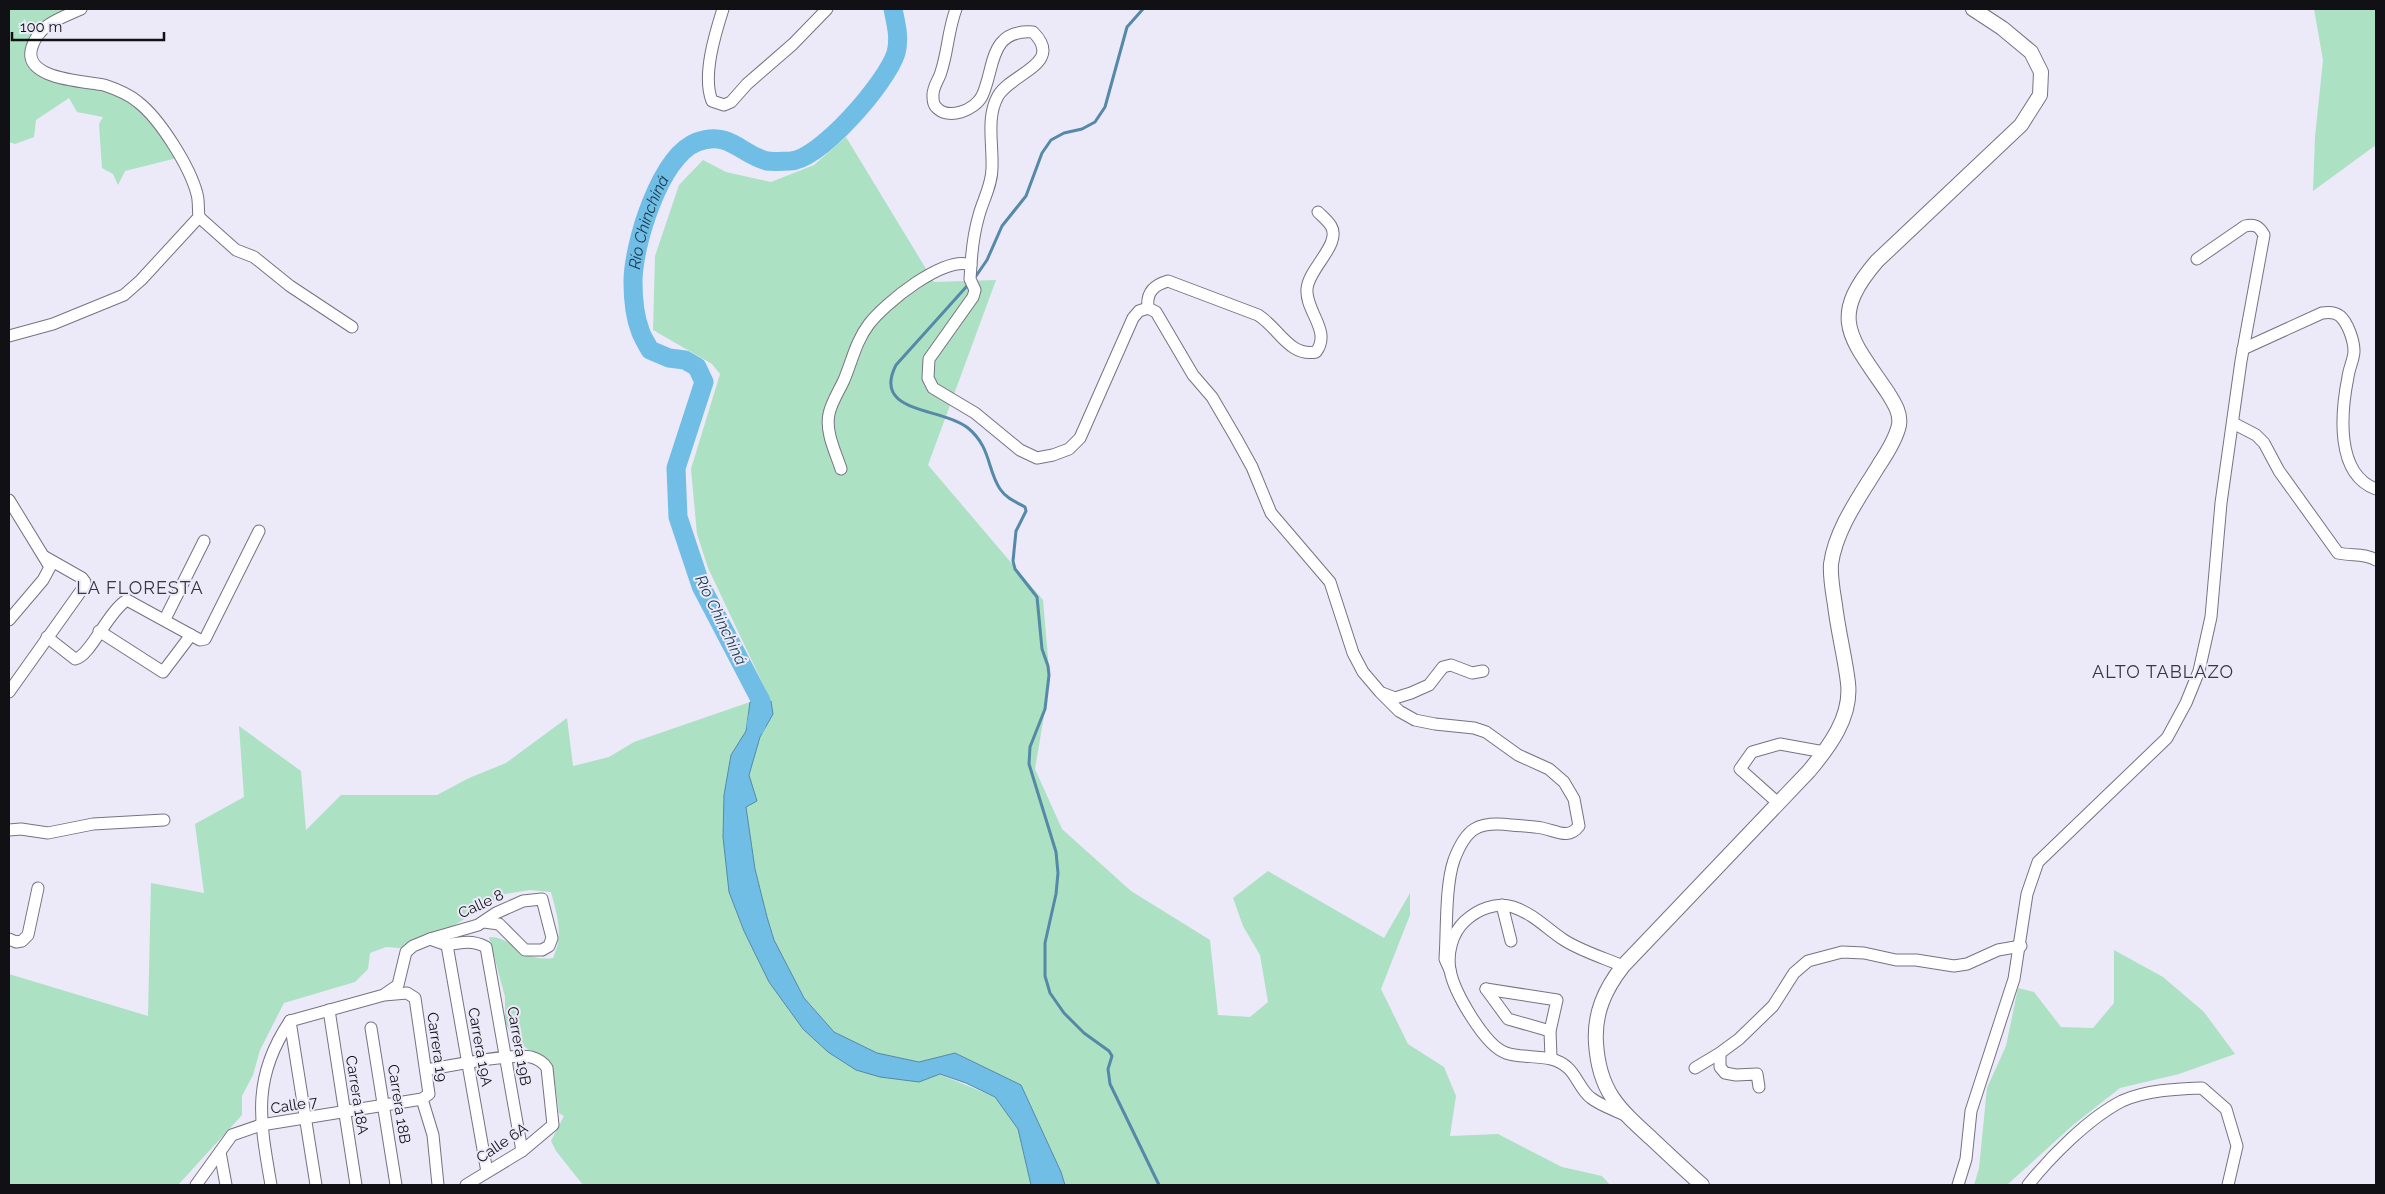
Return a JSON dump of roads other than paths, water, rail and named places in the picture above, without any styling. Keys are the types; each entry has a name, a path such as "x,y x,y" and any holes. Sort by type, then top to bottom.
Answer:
{"main road":[{"path":"1702,1185 1625,1115 1609,1091 1598,1069 1596,1036 1600,1007 1605,993 1623,966 1824,752 1844,715 1848,684 1836,610 1831,564 1849,516 1891,445 1899,424 1895,404 1853,338 1848,320 1850,302 1860,282 1877,261 2022,124 2040,95 2041,72 2031,52 2002,28 1973,9"}],"street":[{"path":"81,9 50,23 35,36 30,51 34,61 43,71 64,80 105,86 138,101 160,126 184,162 197,195 199,217 236,250 254,257 290,286 352,326"},
{"path":"723,9 712,47 709,87 712,101 724,105 731,102 747,84 793,44 827,9"},
{"path":"956,9 950,25 941,73 934,86 935,106 942,112 952,114 964,111 981,98 993,56 1009,37 1021,31 1033,32 1040,38 1043,55 1038,64 1014,78 1005,87 993,108 990,186 974,233 970,279 974,291 929,359 928,378 933,388 943,396 975,413 1020,450 1037,458 1052,456 1069,449 1080,438 1133,318 1140,311 1148,308 1156,312 1193,376 1212,397 1252,466 1271,513 1330,582 1353,653 1363,672 1380,692 1399,711 1416,720 1474,728 1486,732 1518,755 1549,769 1564,782 1574,798 1579,826 1574,833 1566,835 1542,828 1492,823 1475,827 1465,837 1454,861 1450,880 1444,959 1474,1021 1495,1046 1506,1053 1551,1058 1568,1068 1590,1098 1625,1115"},
{"path":"1148,308 1147,298 1151,290 1159,283 1168,281 1258,315 1270,323 1297,351 1306,354 1316,352 1321,345 1321,336 1307,292 1308,285 1314,270 1332,244 1334,236 1332,227 1318,212"},
{"path":"9,336 54,324 124,295 141,280 199,217"},
{"path":"1958,1185 1966,1159 1970,1112 2014,979 2021,946 2027,894 2038,862 2166,738 2190,695 2199,671 2211,617 2221,503 2243,349 2264,235 2260,228 2252,225 2245,226 2197,259"},
{"path":"841,470 828,428 829,413 856,347 869,324 889,304 916,283 952,265 963,263 971,265"},
{"path":"2243,349 2322,312 2332,312 2340,316 2351,335 2354,351 2348,378 2343,424 2346,453 2354,473 2367,486 2376,489"},
{"path":"2233,423 2247,429 2264,443 2279,471 2330,545 2338,553 2353,556 2362,554 2376,560"},
{"path":"9,500 50,567 43,580 9,620"},
{"path":"47,637 75,659 84,656 99,631 126,600 165,619 200,640 208,636 259,531"},
{"path":"165,619 204,541"},
{"path":"9,692 83,588 85,582 45,557"},
{"path":"99,631 163,672 191,635"},
{"path":"1380,692 1395,698 1411,693 1429,685 1443,667 1451,665 1472,673 1483,672"},
{"path":"1778,802 1740,770 1752,752 1780,744 1824,752"},
{"path":"9,830 20,829 48,834 93,824 164,820"},
{"path":"9,939 16,942 22,941 28,934 38,888"},
{"name":"Calle 8","path":"384,995 398,985 406,952 413,946 484,922 496,913 523,901 542,899 552,938 549,946 542,950 525,950 499,924 484,922"},
{"path":"1450,970 1452,942 1462,924 1478,911 1502,905 1527,913 1564,940 1623,966"},
{"path":"1502,905 1511,941"},
{"path":"430,939 448,945"},
{"name":"Carrera 19B","path":"448,945 478,942 486,947 522,1151"},
{"name":"Carrera 19A","path":"448,945 487,1172"},
{"path":"1695,1068 1720,1053 1773,1006 1794,973 1808,960 1842,952 1864,953 1896,960 1916,960 1954,966 1967,964 1998,950 2021,946"},
{"path":"1550,1031 1508,1019 1486,989 1557,1000 1550,1031 1549,1046 1551,1058"},
{"name":"Carrera 19","path":"384,995 408,993 415,998 429,1094 422,1099 433,1135 438,1185"},
{"path":"271,1185 261,1125 261,1099 266,1070 276,1042 290,1021 384,995"},
{"name":"Carrera 18A","path":"329,1010 356,1185"},
{"path":"290,1021 316,1185"},
{"name":"Carrera 18B","path":"371,1028 396,1185"},
{"path":"1720,1053 1720,1067 1725,1074 1757,1074 1759,1087"},
{"name":"Calle 6A","path":"466,1185 522,1151 554,1125 547,1068 544,1063 531,1057 507,1058"},
{"path":"426,1070 507,1058"},
{"path":"2028,1185 2038,1172 2089,1124 2123,1101 2162,1090 2202,1088 2226,1109 2237,1146 2228,1185"},
{"name":"Calle 7","path":"196,1185 232,1135 261,1125 422,1099"},
{"path":"220,1152 226,1185"}],"water":[{"path":"771,701 773,714 760,737 749,775 757,801 746,807 755,869 767,917 774,940 804,998 834,1032 877,1053 919,1062 955,1053 1021,1085 1061,1172 1065,1185 1031,1185 1018,1129 995,1097 966,1083 940,1074 919,1082 880,1077 856,1070 828,1052 803,1029 769,982 744,931 729,892 723,837 724,795 731,755 746,731 750,702"}],"waterway":[{"name":"Río Chinchiná","path":"756,726 761,701 701,586 678,517 676,468 704,382 697,367 685,360 669,358 650,350 638,325 633,288 634,266 643,225 660,183 671,165 684,151 697,142 718,139 727,141 767,161 790,161 803,157 818,148 834,134 866,100 890,66 896,53 898,42 893,9"},
{"path":"976,276 987,260 1002,226 1026,196 1042,153 1051,140 1064,133 1082,129 1095,122 1105,107 1127,27 1143,9"},
{"path":"967,286 896,365 891,381 893,393 901,401 913,407 956,421 968,428 985,450 1002,492 1025,507 1026,511 1016,531 1013,561 1015,569 1037,597 1042,649 1049,675 1045,709 1030,747 1029,764 1056,852 1058,873 1056,894 1045,943 1045,976 1050,993 1064,1013 1084,1033 1109,1051 1112,1056 1108,1069 1110,1084 1159,1185"}],"district":[{"name":"LA FLORESTA","path":"140,587"},
{"name":"ALTO TABLAZO","path":"2163,671"}]}
